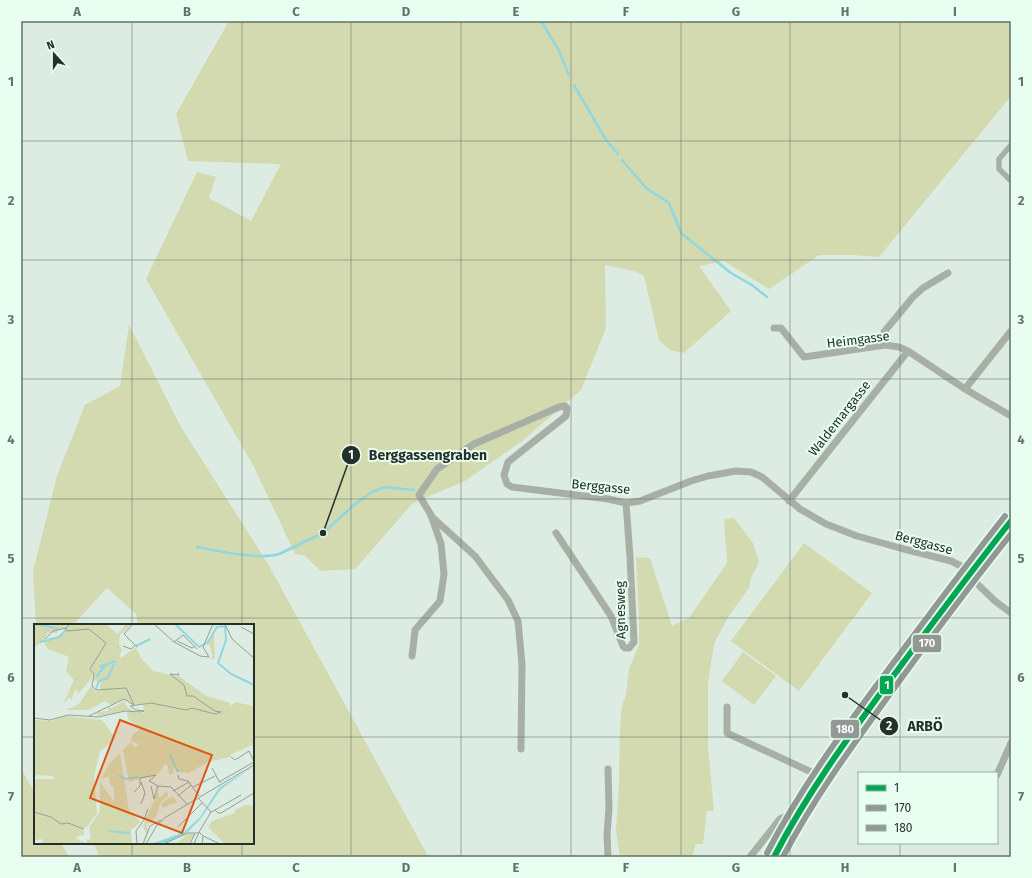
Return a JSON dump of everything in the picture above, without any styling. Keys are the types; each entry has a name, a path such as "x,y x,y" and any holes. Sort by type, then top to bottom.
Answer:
{"main road":[{"path":"774,857 798,811 820,776 860,720 1011,521"}],"street":[{"path":"1010,180 999,169 998,159 1011,145"},
{"path":"885,345 883,336 884,332 913,297 923,288 948,273"},
{"name":"Heimgasse","path":"774,328 781,328 804,357 885,345 899,346 964,389 1011,416"},
{"path":"964,389 1011,331"},
{"name":"Waldemargasse","path":"789,500 908,351"},
{"name":"Berggasse","path":"412,656 415,630 440,601 444,574 441,544 431,516 419,496 438,469 474,444 551,410 565,406 567,410 566,416 508,462 504,475 508,484 512,487 608,499 626,503 640,501 708,476 736,471 751,472 762,477 800,509 832,526 857,536 951,561 970,574 995,601 1011,613"},
{"name":"Agnesweg","path":"556,533 611,616 625,648 629,648 634,642 626,503"},
{"name":"Berggasse","path":"431,516 475,556 508,600 518,621 522,664 521,749"},
{"path":"727,707 727,733 820,776"},
{"path":"998,773 1011,743"},
{"path":"608,769 608,857"},
{"path":"750,857 780,819 798,811"}],"green space":[{"path":"229,21 1011,21 1011,96 879,257 819,255 769,289 724,261 699,266 731,311 684,353 670,350 659,340 644,276 634,271 605,265 606,328 581,390 522,441 465,481 413,503 355,569 321,571 304,555 295,554 253,465 146,279 197,172 216,177 209,198 251,221 281,164 188,161 176,114"},
{"path":"129,325 181,427 268,564 428,856 431,857 99,857 94,844 254,844 254,624 138,624 136,614 107,588 74,624 36,624 33,571 57,476 85,405 120,386"},
{"path":"734,518 753,543 759,562 751,578 749,588 728,617 714,644 708,683 708,747 714,811 707,811 703,844 696,844 692,857 620,857 616,830 619,784 620,727 622,706 626,695 629,669 639,645 636,557 650,558 672,626 689,618 727,563 724,519"},
{"path":"804,543 872,593 799,691 731,641"},
{"path":"743,652 776,676 754,705 722,681"},
{"path":"21,768 34,792 34,844 62,844 69,857 21,857"}],"waterway":[{"path":"541,21 558,49 569,75"},
{"path":"574,85 606,140 618,154"},
{"path":"622,160 646,188 669,203 681,233 731,273 752,285 767,297"},
{"path":"197,547 226,553 261,556 279,554 323,533 354,505 372,492 385,487 414,490"}],"transit line":[{"name":"180","path":"767,853 806,785 866,699 1005,516"},
{"name":"1","path":"774,857 813,789 842,746 1011,521"},
{"name":"170","path":"783,857 808,812 850,749 938,629 1011,534"}],"place":[{"name":"Berggassengraben","path":"323,533"},
{"name":"ARBÖ","path":"845,695"}]}
